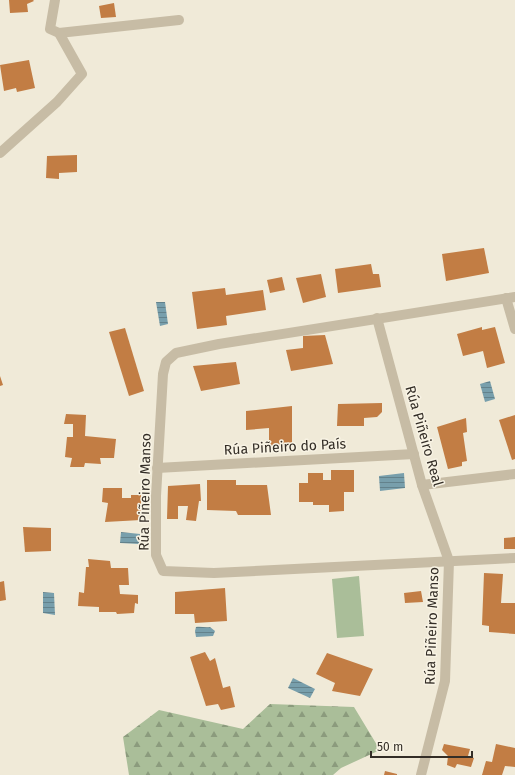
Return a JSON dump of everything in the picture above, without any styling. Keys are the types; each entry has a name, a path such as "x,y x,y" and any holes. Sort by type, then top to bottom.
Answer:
{"street":[{"path":"55,0 50,29 59,33 179,20"},
{"path":"0,153 57,102 82,74 59,33"},
{"path":"510,298 515,329"},
{"name":"Rúa Piñeiro Manso","path":"421,775 445,681 448,561 214,574 163,571 156,555 156,496 163,374 166,362 176,353 219,344 510,298"},
{"name":"Rúa Piñeiro Real","path":"377,318 422,485 448,561"},
{"name":"Rúa Piñeiro do País","path":"157,468 414,454"},
{"path":"422,485 515,474"},
{"path":"448,561 515,558"}],"green space":[{"path":"359,576 364,636 337,638 332,579"},
{"path":"270,704 354,707 380,750 341,768 333,775 129,775 123,737 159,710 243,729"}],"water":[{"path":"156,302 165,302 168,324 160,326"},
{"path":"490,381 495,399 485,402 480,384"},
{"path":"404,473 405,488 380,491 379,476"},
{"path":"121,532 140,534 139,544 120,543"},
{"path":"43,592 54,593 55,615 43,613"},
{"path":"196,627 210,627 215,631 213,636 196,637"},
{"path":"293,678 315,689 310,698 288,688"}],"building":[{"path":"9,0 34,1 27,4 28,12 10,13"},
{"path":"114,3 116,17 101,18 99,6"},
{"path":"29,60 35,88 17,92 16,88 4,91 0,65"},
{"path":"77,155 77,172 59,173 59,179 46,178 47,156"},
{"path":"484,248 489,273 446,281 442,254"},
{"path":"371,264 373,274 379,274 381,287 338,293 335,269"},
{"path":"321,274 326,297 303,303 296,278"},
{"path":"282,277 285,290 270,293 267,280"},
{"path":"225,288 226,295 263,290 266,310 226,316 227,325 197,329 192,292"},
{"path":"482,327 482,330 495,327 505,363 487,368 483,351 463,356 457,334"},
{"path":"125,328 144,391 129,396 109,332"},
{"path":"325,335 333,364 291,371 286,350 303,348 303,336"},
{"path":"236,362 240,384 201,391 193,366"},
{"path":"0,376 3,385 0,386"},
{"path":"382,403 382,412 377,417 364,418 364,426 337,426 338,404"},
{"path":"292,406 292,446 269,447 269,428 246,430 246,411"},
{"path":"66,414 86,415 85,436 116,439 114,458 100,458 101,464 85,463 84,467 70,467 72,458 65,457 67,437 73,437 73,424 64,424"},
{"path":"515,415 515,459 512,460 499,420"},
{"path":"466,418 467,432 463,433 467,461 462,462 462,466 448,469 437,427"},
{"path":"331,470 354,470 354,492 344,492 344,511 329,512 329,505 313,505 313,502 299,502 299,483 308,483 308,473 323,473 323,480 331,480"},
{"path":"207,480 236,480 236,485 267,485 271,515 238,515 236,511 207,510"},
{"path":"200,484 201,501 199,501 196,521 186,520 188,506 178,506 178,519 167,519 168,486"},
{"path":"103,488 122,488 122,498 131,498 131,495 141,495 141,520 105,522 108,503 102,502"},
{"path":"23,527 51,528 51,551 25,552"},
{"path":"515,537 515,549 504,549 504,538"},
{"path":"88,559 110,561 111,568 128,568 129,585 119,585 120,594 138,595 138,604 135,603 134,613 117,614 116,612 99,612 99,607 78,606 79,592 84,593 86,567 89,567"},
{"path":"484,573 503,574 501,603 515,603 515,634 489,632 489,626 482,625"},
{"path":"4,581 6,600 0,601 0,582"},
{"path":"225,588 227,621 195,623 194,614 175,614 175,592"},
{"path":"421,591 423,602 405,603 404,593"},
{"path":"205,652 210,661 215,658 223,688 230,686 235,707 221,710 218,704 206,706 190,657"},
{"path":"327,653 373,669 360,696 332,691 335,683 316,674"},
{"path":"444,744 470,749 468,756 474,758 471,767 457,764 455,768 447,765 448,756 442,750"},
{"path":"496,744 515,748 515,767 505,766 502,775 482,775 486,761 492,762"},
{"path":"385,771 397,774 397,775 384,775"}]}
